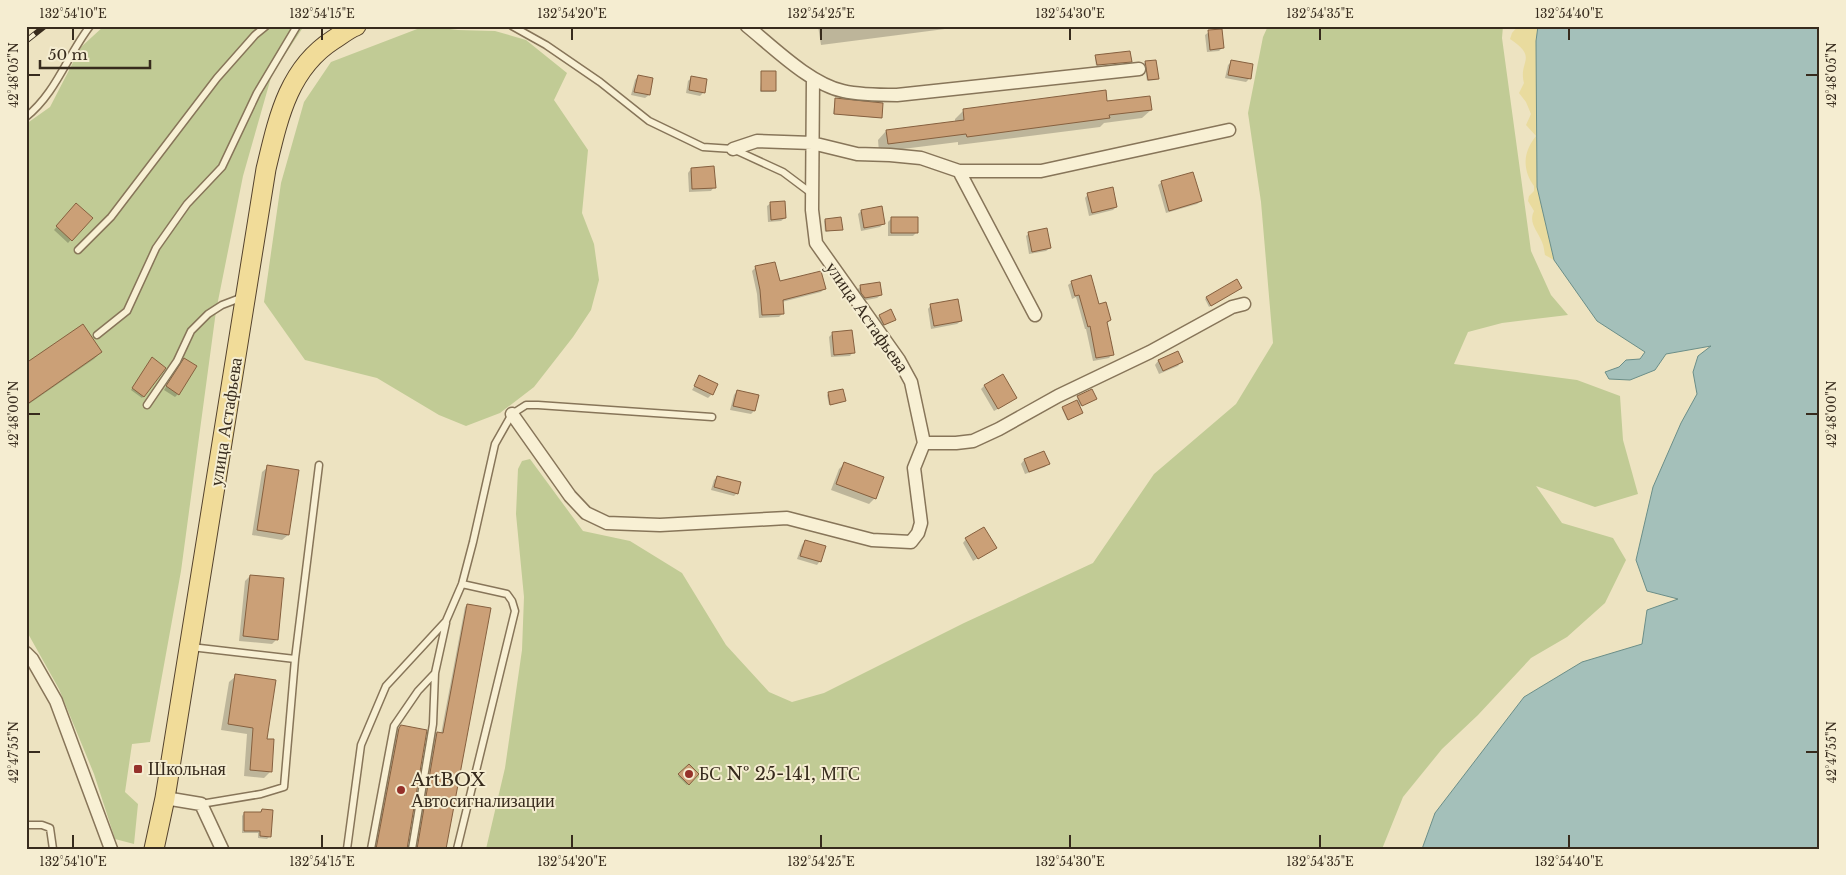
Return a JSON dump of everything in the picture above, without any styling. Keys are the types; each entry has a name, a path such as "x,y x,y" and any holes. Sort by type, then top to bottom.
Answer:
{"main road":[{"name":"улица Астафьева","path":"154,849 165,798 190,647 266,169 276,128 285,99 300,71 320,48 356,26"}],"street":[{"path":"747,26 813,78 842,91 868,94 897,95 1138,69"},
{"name":"улица Астафьева","path":"813,78 812,194 816,243 899,360 912,382 924,443"},
{"path":"733,149 757,141 812,143 856,154 890,154 921,158 959,171 1040,171 1229,130"},
{"path":"959,171 1035,315"},
{"path":"512,414 570,496 586,513 607,523 660,524 787,518 872,540 911,542 918,533 921,523 914,468 924,443 972,441 999,430 1058,396 1150,352 1232,307 1244,304"},
{"path":"26,654 32,659 56,701 111,849"},
{"path":"165,798 201,804 222,849"}],"lane":[{"path":"26,117 37,109 53,88 90,26"},
{"path":"78,250 110,217 217,78 255,35 266,26"},
{"path":"97,335 126,311 156,248 187,204 222,167 257,93 297,26"},
{"path":"512,26 546,45 593,77 649,121 703,147 733,149 783,172 812,194"},
{"path":"147,405 177,361 191,332 208,314 222,305 246,295"},
{"path":"412,849 433,724 435,673 446,621 462,584 494,444 512,414 526,405 538,405 712,417"},
{"path":"201,804 261,794 284,787 295,659 319,465"},
{"path":"457,849 515,611 512,601 506,594 462,584"},
{"path":"347,849 361,745 386,686 446,621"},
{"path":"190,647 295,659"},
{"path":"371,849 394,726 418,691 435,673"},
{"path":"26,826 42,825 50,828 53,849"}],"green space":[{"path":"104,26 304,26 272,74 243,176 216,311 181,571 150,742 132,744 125,792 138,804 134,844 115,839 94,774 59,689 26,630 26,124 50,107 81,47"},
{"path":"425,26 458,30 495,31 526,40 567,73 554,100 588,150 582,213 594,244 599,280 591,310 573,337 534,387 500,413 466,426 439,415 377,378 305,360 264,302 281,183 304,102 331,62"},
{"path":"1268,26 1503,26 1502,38 1531,251 1551,295 1568,315 1502,323 1468,332 1454,364 1577,380 1620,396 1623,440 1638,494 1595,507 1536,486 1562,523 1613,538 1626,560 1605,603 1567,637 1531,658 1478,715 1442,749 1403,797 1382,849 486,849 505,768 522,650 524,597 516,514 518,469 522,461 530,459 583,531 630,541 682,573 726,645 769,692 792,702 824,693 964,623 1093,563 1154,474 1236,404 1273,343 1261,202 1248,113 1263,37"}],"sand":[{"path":"1518,26 1538,26 1536,41 1537,187 1554,260 1545,255 1543,244 1532,219 1534,211 1528,201 1529,196 1534,191 1534,186 1527,173 1526,154 1536,136 1526,125 1531,114 1526,102 1519,93 1524,83 1523,70 1526,55 1519,45 1510,39"}],"water":[{"path":"1538,26 1820,26 1820,849 1422,849 1435,813 1524,697 1582,662 1642,644 1647,610 1678,599 1647,591 1636,560 1653,487 1681,423 1697,394 1693,372 1698,356 1711,346 1666,354 1655,370 1630,380 1609,379 1605,372 1619,367 1626,360 1640,359 1645,352 1597,321 1554,260 1537,187 1536,41"}],"building":[{"path":"1222,29 1224,48 1210,50 1208,30"},
{"path":"1130,51 1132,62 1097,65 1095,55"},
{"path":"1156,60 1159,79 1148,80 1145,61"},
{"path":"1231,60 1253,64 1251,79 1228,75"},
{"path":"761,71 776,71 776,91 761,91"},
{"path":"638,75 653,78 650,95 634,92"},
{"path":"691,76 707,79 705,93 689,90"},
{"path":"1106,90 1107,101 1150,96 1152,110 1109,115 1110,118 967,137 966,134 888,144 886,130 964,120 963,109"},
{"path":"835,98 883,103 882,118 834,114"},
{"path":"714,166 716,188 692,189 691,168"},
{"path":"1193,172 1202,201 1169,211 1161,181"},
{"path":"1113,187 1117,207 1092,213 1087,193"},
{"path":"785,201 786,218 771,220 770,202"},
{"path":"76,203 93,218 72,241 56,226"},
{"path":"882,206 885,224 864,228 861,210"},
{"path":"841,217 843,230 826,231 825,219"},
{"path":"891,217 918,217 918,233 891,233"},
{"path":"1047,228 1051,248 1032,252 1028,232"},
{"path":"775,262 780,281 821,271 826,289 783,300 784,314 762,315 760,290 755,266"},
{"path":"1091,275 1099,304 1106,302 1111,320 1107,322 1114,355 1096,358 1090,326 1088,327 1079,295 1075,296 1071,281"},
{"path":"1237,279 1242,288 1211,306 1206,297"},
{"path":"880,282 882,295 865,298 861,293 860,285"},
{"path":"958,299 962,321 934,326 930,304"},
{"path":"891,309 896,320 884,325 879,315"},
{"path":"83,324 102,352 26,405 26,363"},
{"path":"852,330 855,353 834,355 832,332"},
{"path":"1178,351 1183,362 1163,371 1158,360"},
{"path":"152,357 166,368 144,397 132,388"},
{"path":"184,358 197,366 179,395 166,386"},
{"path":"1003,374 1017,398 998,409 984,385"},
{"path":"699,375 718,384 713,395 694,386"},
{"path":"843,389 846,401 830,405 828,392"},
{"path":"1092,389 1097,399 1082,406 1077,396"},
{"path":"737,390 759,395 755,411 733,406"},
{"path":"1077,400 1083,413 1068,420 1062,407"},
{"path":"1044,451 1050,464 1029,472 1024,459"},
{"path":"844,462 884,477 876,499 836,484"},
{"path":"267,465 299,470 289,535 257,530"},
{"path":"717,476 741,482 738,494 714,487"},
{"path":"984,527 997,548 978,559 965,538"},
{"path":"805,540 826,546 821,562 800,556"},
{"path":"250,575 284,578 278,640 243,636"},
{"path":"467,604 491,608 446,849 417,849 437,732 443,733"},
{"path":"235,674 276,680 267,739 274,739 272,772 250,770 253,728 228,724"},
{"name":"ArtBOX Автосигнализации","path":"401,725 427,730 407,849 376,849 399,728"},
{"name":"БС № 25-141, МТС","path":"689,764 699,774 689,785 678,774"},
{"path":"262,809 273,810 271,837 260,836 260,831 244,831 244,812 261,812"}],"railway":[{"path":"26,41 45,26"}],"place":[{"name":"Школьная","path":"138,769"},
{"name":"БС № 25-141, МТС","path":"689,774"},
{"name":"ArtBOX Автосигнализации","path":"401,790"}]}
